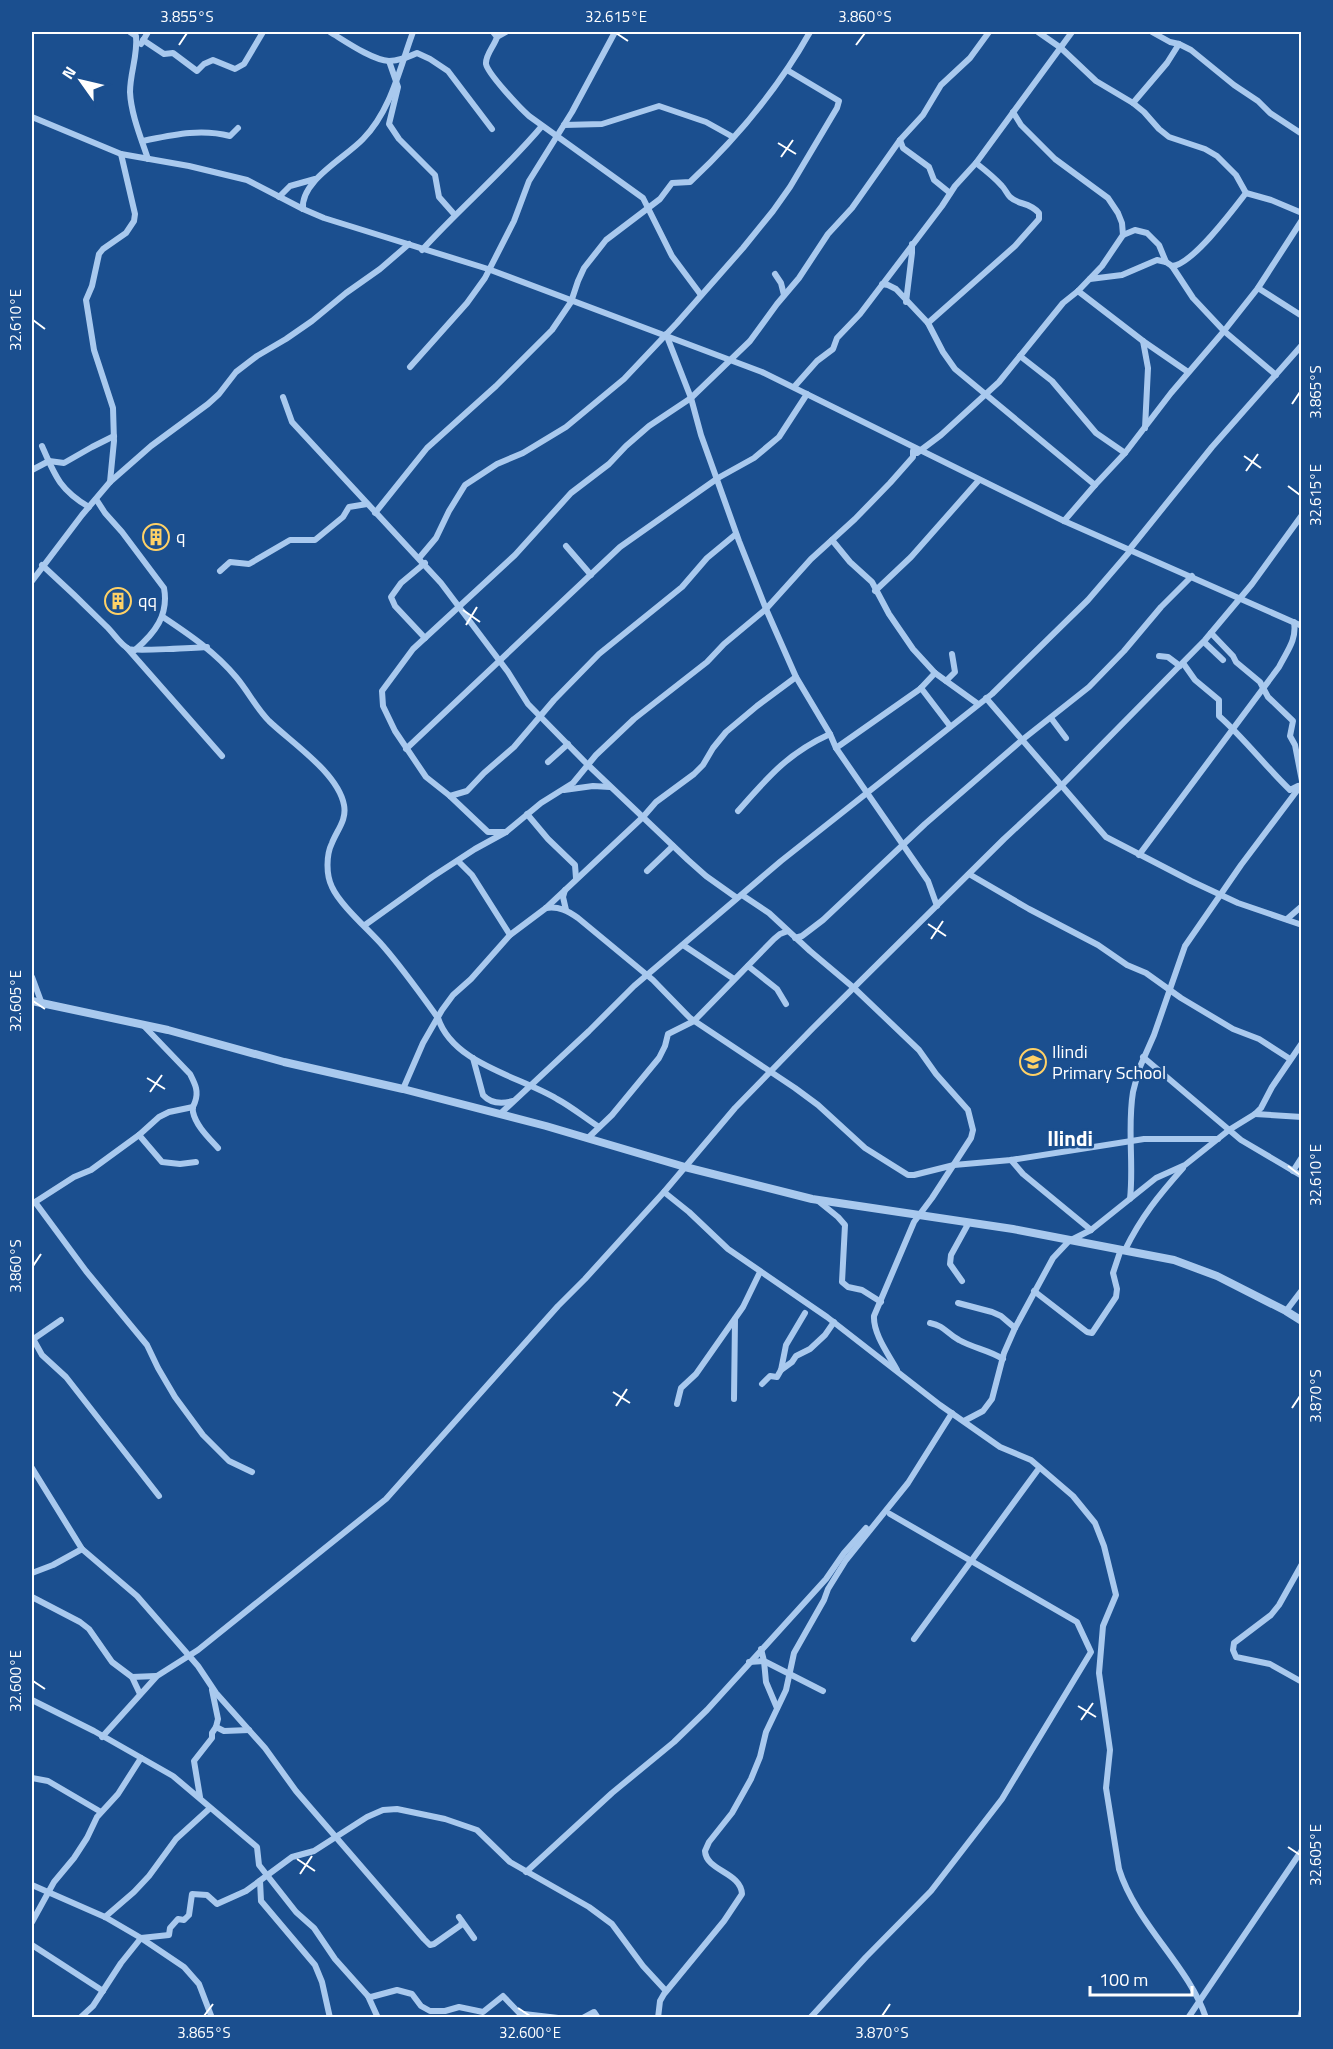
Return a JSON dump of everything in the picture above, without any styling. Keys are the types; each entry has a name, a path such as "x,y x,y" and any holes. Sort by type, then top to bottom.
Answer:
{"street":[{"path":"137,50 133,34 147,32"},
{"path":"147,32 137,50 133,64 130,93 148,159"},
{"path":"143,40 164,54 173,53 197,70 213,60 235,69 244,64 263,32"},
{"path":"330,32 371,55 388,61 403,59 417,53 430,59 448,71 492,129"},
{"path":"303,209 304,195 316,179 372,130 390,95 413,32"},
{"path":"506,32 495,34 486,59 490,73 519,107 542,126 644,198 672,256 701,295"},
{"path":"410,367 467,303 485,278 510,230 529,181 594,74 615,32"},
{"path":"375,513 427,448 496,386 552,330 571,302 578,281 595,252 606,240 660,199 672,183 690,182 734,137 787,70 810,32"},
{"path":"506,832 488,832 426,777 406,749 383,706 382,691 394,672 425,638 515,555 571,493 609,464 649,426 691,398 750,341 799,278 828,234 852,208 900,141 923,115 941,85 970,58 989,32"},
{"path":"1038,32 1061,48 1096,81 1133,103 1170,137 1205,149 1217,156 1236,175 1246,193 1271,200 1302,213"},
{"path":"794,387 817,361 833,349 837,338 860,314 950,193 976,163 1072,32"},
{"path":"1152,32 1202,57 1234,85 1258,100 1270,113 1302,134"},
{"path":"1133,103 1167,63 1179,44"},
{"path":"388,61 397,94 389,124 399,140 435,175 439,196 454,214"},
{"path":"425,638 395,606 391,597 422,560 465,485 496,464 523,453 566,427 624,379 743,248 790,187 839,100 787,70"},
{"path":"564,125 602,124 659,106 706,122 734,137"},
{"path":"1013,112 1021,125 1055,159 1108,198 1118,213 1123,235"},
{"path":"32,117 121,154 189,166 247,180 303,209 422,250 488,269 571,302 666,334 730,359 794,387 1064,521 1302,626"},
{"path":"422,250 454,214 510,163 542,126"},
{"path":"142,141 183,133 215,132 230,136 238,128"},
{"path":"900,141 903,148 929,167 934,180 950,193"},
{"path":"110,482 114,436 113,408 94,350 86,300 92,286 99,254 126,233 134,221 135,214 121,154"},
{"path":"927,323 1015,246 1039,219 1039,213 1033,207 1015,201 976,163"},
{"path":"279,198 290,186 316,179"},
{"path":"1090,279 1122,275 1157,260 1178,266 1192,256 1246,193"},
{"path":"1064,521 1145,429 1188,372 1258,288 1302,220"},
{"path":"364,926 475,849 506,832 550,796 573,783 634,719 707,662 766,609 805,565 855,519 902,470 913,457 913,451 917,453 941,435 999,382 1063,303 1090,279 1123,235 1135,230 1147,233 1159,245 1169,264 1193,298 1224,331 1276,375"},
{"path":"32,581 110,482 151,446 213,399 236,372 312,321 409,244"},
{"path":"906,302 912,244"},
{"path":"775,274 781,283 784,295"},
{"path":"882,284 892,287 927,323 950,363 1095,485"},
{"path":"1258,288 1302,316"},
{"path":"1078,291 1188,372"},
{"path":"666,334 691,398 701,435 736,534 796,677 836,748 928,881 937,906"},
{"path":"1143,341 1148,368 1145,429"},
{"path":"500,1114 589,1031 619,999 865,792 1009,678 1088,600 1212,447 1302,345"},
{"path":"1020,356 1052,381 1096,433 1125,453"},
{"path":"406,749 620,547 717,478 754,458 779,437 807,394"},
{"path":"283,398 292,422 375,513 422,560 500,661 523,697 540,716 588,765 706,876 769,913 854,988 919,1050 936,1074 968,1110 973,1133 913,1224 874,1321 898,1373"},
{"path":"32,470 48,461 64,464 114,436"},
{"path":"42,446 58,480 70,496 89,507"},
{"path":"875,591 911,556 979,480"},
{"path":"96,499 161,582 165,596 163,616 151,634 134,650"},
{"path":"220,571 230,562 249,564 290,540 315,540 343,518 350,507 367,504"},
{"path":"102,1737 157,1676 198,1650 386,1499 558,1306 664,1192 724,1119 1204,642 1241,598 1301,517"},
{"path":"450,796 467,791 483,773 514,747 554,700 599,654 676,592 707,558 736,534"},
{"path":"832,540 850,562 872,582 875,591 912,649 935,674 978,704"},
{"path":"567,546 591,575"},
{"path":"42,566 108,627 222,756"},
{"path":"795,938 802,936 824,920 925,824 1107,669 1192,576"},
{"path":"163,616 207,647 238,679 269,721 332,781 344,802 344,816 329,849 330,883 338,897 402,970 438,1018 450,1040 473,1058 557,1098 599,1127"},
{"path":"1139,855 1264,688 1293,641 1294,622"},
{"path":"1130,1199 1132,1178 1129,1114 1132,1092 1185,946 1220,894 1302,783 1290,736 1293,721 1268,697 1260,682 1236,662 1211,633"},
{"path":"1204,642 1223,660"},
{"path":"126,648 184,650 207,647"},
{"path":"946,681 955,672 952,654"},
{"path":"1160,656 1168,657 1181,664 1219,700 1219,716 1234,729 1264,766 1290,790 1302,783"},
{"path":"836,748 921,688 935,674"},
{"path":"403,1089 412,1065 453,995 471,979 510,935 546,908 656,802 694,774 726,732 796,677"},
{"path":"921,688 950,726"},
{"path":"986,698 1106,837 1220,894 1254,909 1302,925"},
{"path":"1051,718 1066,738"},
{"path":"738,811 791,755 830,734"},
{"path":"548,762 568,744"},
{"path":"562,790 594,786 611,787"},
{"path":"527,814 542,833 575,864 576,878"},
{"path":"647,871 673,846"},
{"path":"458,861 472,874 510,935"},
{"path":"969,874 1098,945 1233,1029 1258,1039 1290,1059"},
{"path":"566,888 563,897 566,910"},
{"path":"1287,919 1302,906"},
{"path":"546,908 566,910 599,933 648,975 693,1021 771,1071 818,1105 865,1148 905,1173 915,1176 954,1165 1011,1160 1162,1138 1218,1139"},
{"path":"588,1138 612,1115 659,1058 668,1034 693,1021 774,939 788,931"},
{"path":"683,945 734,979"},
{"path":"748,966 777,989 786,1004"},
{"path":"32,977 42,1004"},
{"path":"32,1001 143,1024 284,1062 403,1089 588,1138 685,1167 817,1200 1013,1229 1173,1260 1194,1267 1302,1321"},
{"path":"143,1024 190,1074 196,1084 196,1100 193,1107 197,1122 218,1148"},
{"path":"1034,1291 1087,1332 1092,1333 1116,1297 1117,1288 1113,1274 1138,1223 1185,1165 1261,1108 1272,1087 1302,1043"},
{"path":"1143,1057 1247,1144 1302,1176"},
{"path":"473,1058 483,1095 486,1098 499,1103 516,1100"},
{"path":"193,1107 169,1112 159,1117 139,1135 91,1170 74,1177 33,1203 147,1345 175,1396 203,1436 229,1461 252,1472"},
{"path":"1255,1114 1302,1117"},
{"path":"139,1135 162,1162 180,1164 196,1162"},
{"path":"1293,1171 1302,1157"},
{"path":"1011,1160 1023,1174 1091,1230"},
{"path":"964,1421 982,1412 988,1405 1015,1328 1050,1262 1069,1241 1091,1230 1156,1178 1185,1165"},
{"path":"664,1192 728,1249 834,1322 952,1413 1000,1447 1023,1455 1040,1467 1073,1496 1095,1523 1101,1536 1116,1595 1104,1626 1099,1672 1110,1750 1106,1788 1119,1869 1122,1880 1148,1925 1199,2000 1206,2018"},
{"path":"817,1200 844,1225 842,1281 848,1287 862,1290 881,1302"},
{"path":"962,1281 950,1264 951,1255 967,1226 965,1222"},
{"path":"677,1404 681,1388 696,1374 735,1319 760,1272"},
{"path":"1286,1311 1302,1290"},
{"path":"958,1303 992,1312 1015,1328"},
{"path":"762,1384 770,1376 777,1377 781,1370 786,1345 805,1313"},
{"path":"734,1399 735,1319"},
{"path":"61,1320 32,1339 42,1354 66,1377 159,1496"},
{"path":"781,1370 796,1356 810,1349 825,1335 834,1322"},
{"path":"930,1323 943,1326 958,1340 981,1350 988,1350 1003,1359"},
{"path":"526,1872 612,1793 674,1742 707,1710 826,1579 844,1553 908,1483 952,1413"},
{"path":"32,1468 82,1549 137,1596 188,1655 212,1688 265,1748 296,1791 430,1945 438,1942 460,1924 462,1921 459,1917 474,1938"},
{"path":"914,1639 1037,1471"},
{"path":"657,2018 660,2001 666,1991 712,1936 742,1894 737,1881 708,1861 705,1851 709,1842 732,1813 751,1779 760,1757 766,1732 790,1673 793,1655 828,1589 846,1560 888,1506"},
{"path":"810,2018 931,1891 1002,1799 1091,1652 1077,1622 890,1514"},
{"path":"32,1573 53,1565 82,1549"},
{"path":"1302,1564 1271,1615 1234,1643 1233,1650 1237,1658 1270,1664 1302,1682"},
{"path":"32,1597 89,1629 112,1662 132,1677 140,1694"},
{"path":"761,1649 766,1682 777,1708"},
{"path":"749,1662 764,1661 823,1691"},
{"path":"132,1677 157,1676"},
{"path":"200,1797 194,1761 212,1738 218,1719 212,1688"},
{"path":"32,1700 94,1731 173,1776 200,1797 209,1809 257,1847 259,1865 296,1912 314,1928 335,1959 368,1996 378,2018"},
{"path":"216,1727 224,1731 249,1730"},
{"path":"32,1922 54,1882 83,1844 101,1812 118,1794 141,1758"},
{"path":"32,1778 48,1781 101,1812"},
{"path":"105,1917 134,1892 149,1876 176,1839 209,1809"},
{"path":"80,2018 93,2006 121,1963 141,1938 170,1934 173,1923 178,1919 184,1920 189,1915 192,1893 207,1895 217,1904 246,1891 292,1857 314,1851 383,1810 397,1809 445,1819 475,1829 504,1858 589,1907 612,1924 643,1966 666,1991"},
{"path":"1188,2018 1302,1850"},
{"path":"260,1881 261,1900 315,1965 322,1982 330,2018"},
{"path":"32,1885 105,1917 141,1938 192,1975 201,1988 212,2018"},
{"path":"32,1945 103,1991"},
{"path":"368,1996 396,1990 412,1994 422,2006 430,2011 445,2011 459,2007 483,2012 503,1996 524,2016 558,2018"},
{"path":"1300,2018 1302,2010"},
{"path":"583,2018 594,2012 598,2018"}],"place":[{"name":"q","path":"156,537"},
{"name":"qq","path":"118,601"},
{"name":"Ilindi Primary School","path":"1033,1062"}],"district":[{"name":"Ilindi","path":"1070,1139"}]}
